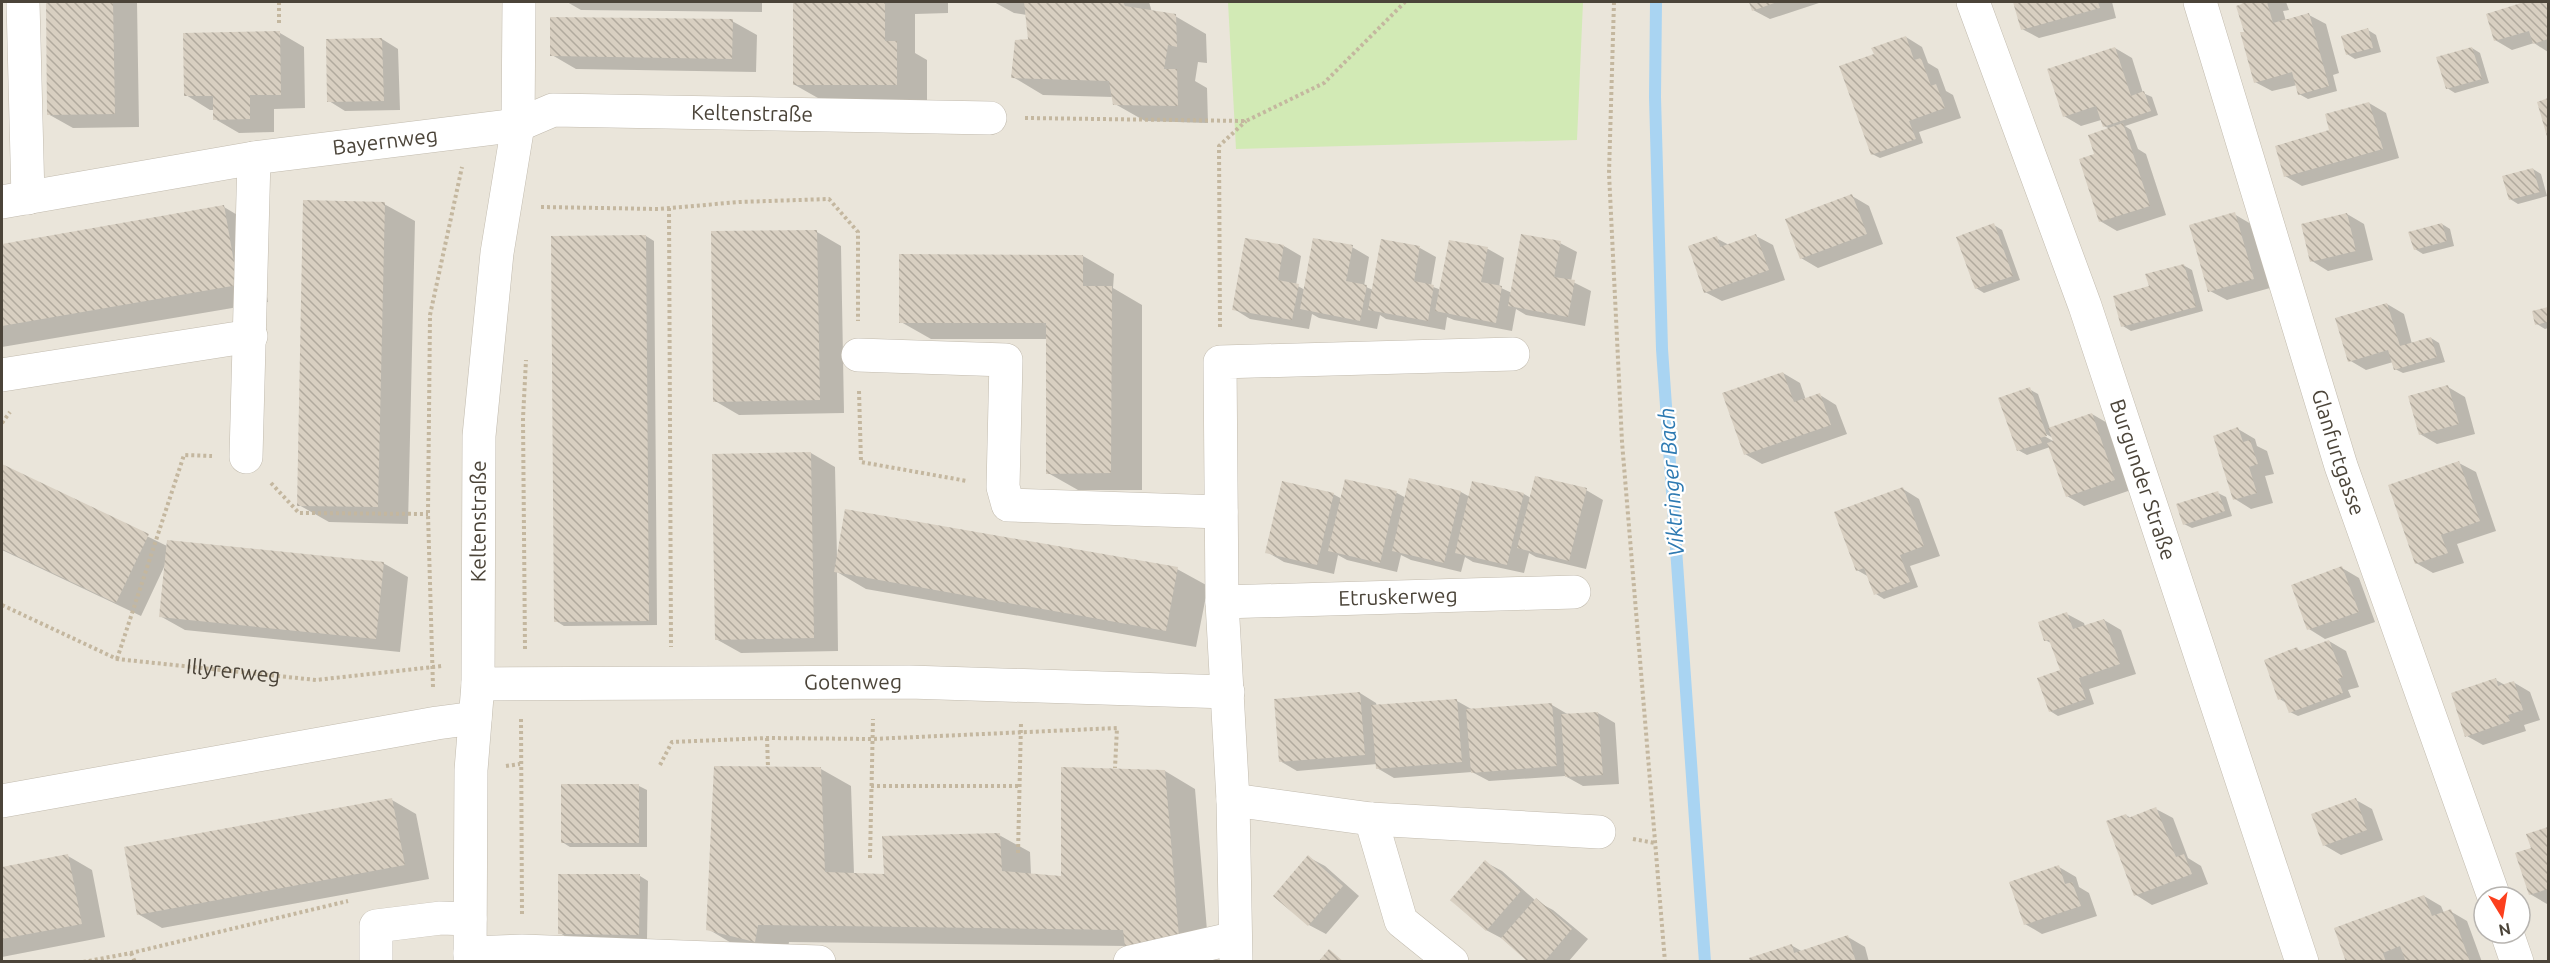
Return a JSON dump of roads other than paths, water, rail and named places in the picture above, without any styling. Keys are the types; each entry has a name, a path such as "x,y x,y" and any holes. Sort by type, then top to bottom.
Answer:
{"street":[{"name":"Keltenstraße","path":"470,957 471,770 478,673 479,436 497,253 518,125 519,2"},
{"name":"Burgunder Straße","path":"1972,2 2085,306 2302,962"},
{"name":"Glanfurtgasse","path":"2200,2 2341,466 2490,885"},
{"name":"Bayernweg","path":"16,22 15,200 254,158 518,125"},
{"name":"Keltenstraße","path":"518,125 553,110 990,118"},
{"path":"246,457 254,158"},
{"path":"2,375 251,336"},
{"path":"1130,962 1235,950 1233,800 1222,602 1220,362 1513,354"},
{"path":"858,356 1006,360 1003,487 1008,505 1221,512"},
{"name":"Etruskerweg","path":"1222,602 1574,592"},
{"name":"Gotenweg","path":"478,673 521,684 874,683 1228,692"},
{"path":"2,801 436,723 475,718"},
{"path":"1233,800 1371,819 1599,831"},
{"path":"1371,819 1401,921 1452,962"},
{"path":"376,962 376,926 441,918 470,919"},
{"path":"2511,945 2517,962"},
{"path":"470,957 522,951 819,962"}],"waterway":[{"name":"Viktringer Bach","path":"1656,2 1655,97 1662,349 1705,962"}]}
